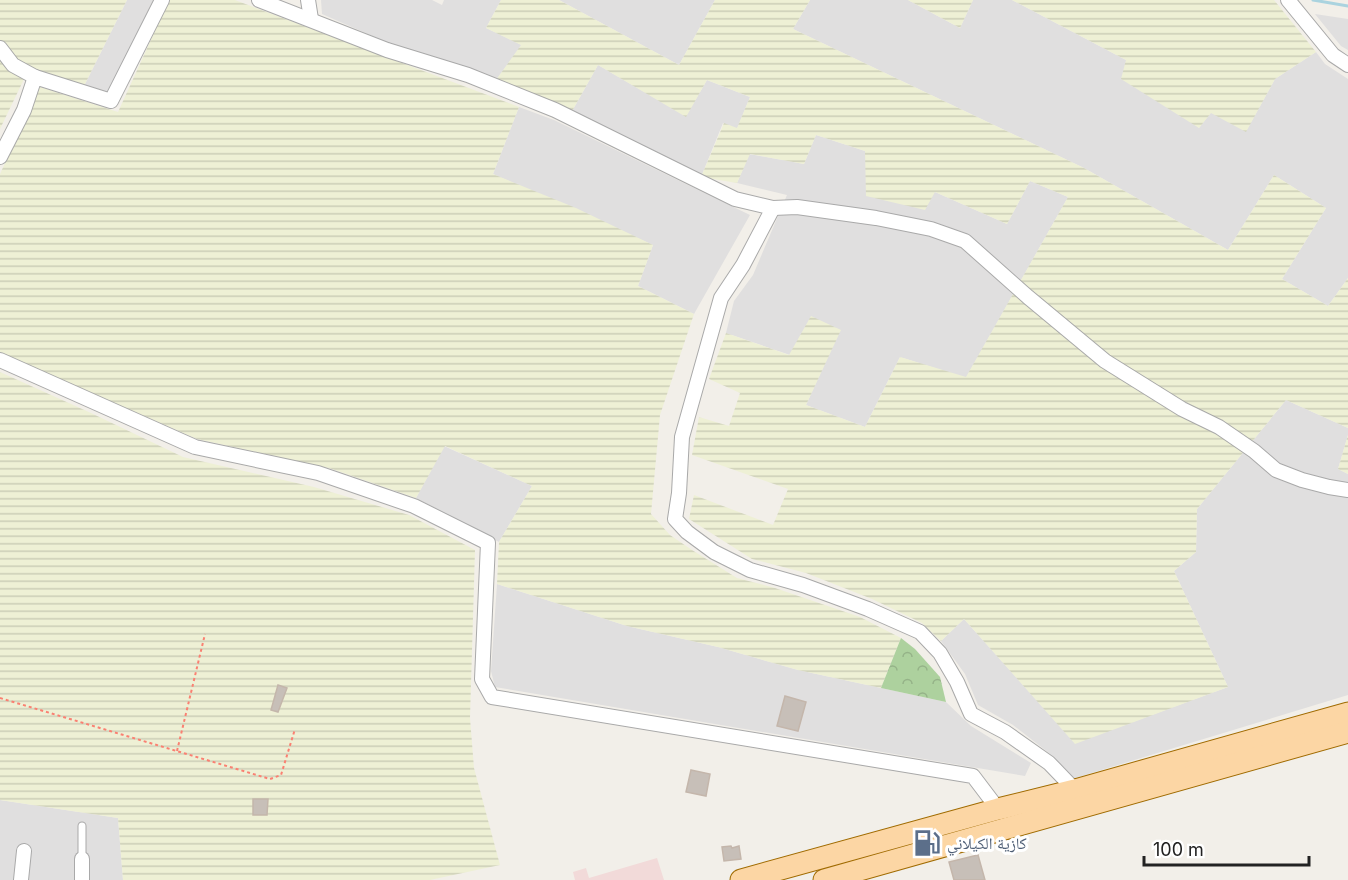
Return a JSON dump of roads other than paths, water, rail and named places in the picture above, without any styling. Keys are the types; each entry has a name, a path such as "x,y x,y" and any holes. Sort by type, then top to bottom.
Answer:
{"main road":[{"path":"741,880 1075,790 1348,712"},
{"path":"824,880 1348,732"}],"street":[{"path":"0,48 13,65 35,77 111,101 162,0"},
{"path":"259,0 387,50 468,75 555,110 735,199 772,208 797,207 876,218 931,229 965,241 1105,362 1182,410 1219,427 1254,450 1276,470 1329,488 1348,490"},
{"path":"308,0 311,19"},
{"path":"1288,0 1333,55 1348,65"},
{"path":"0,157 24,110 35,77"},
{"path":"772,208 743,265 721,298 682,437 675,519 687,532 714,552 750,570 803,585 868,609 920,632 940,653 957,682 971,714 1005,732 1049,764 1075,790"},
{"path":"0,360 195,447 318,473 414,506 488,543 482,679 492,696 974,776 998,809"},
{"path":"21,880 24,851"},
{"path":"82,859 82,880"}],"lane":[{"path":"82,826 82,859"}],"waterway":[{"path":"1313,0 1348,6"}],"place":[{"name":"كازية الكيلاني","path":"927,843"}]}
